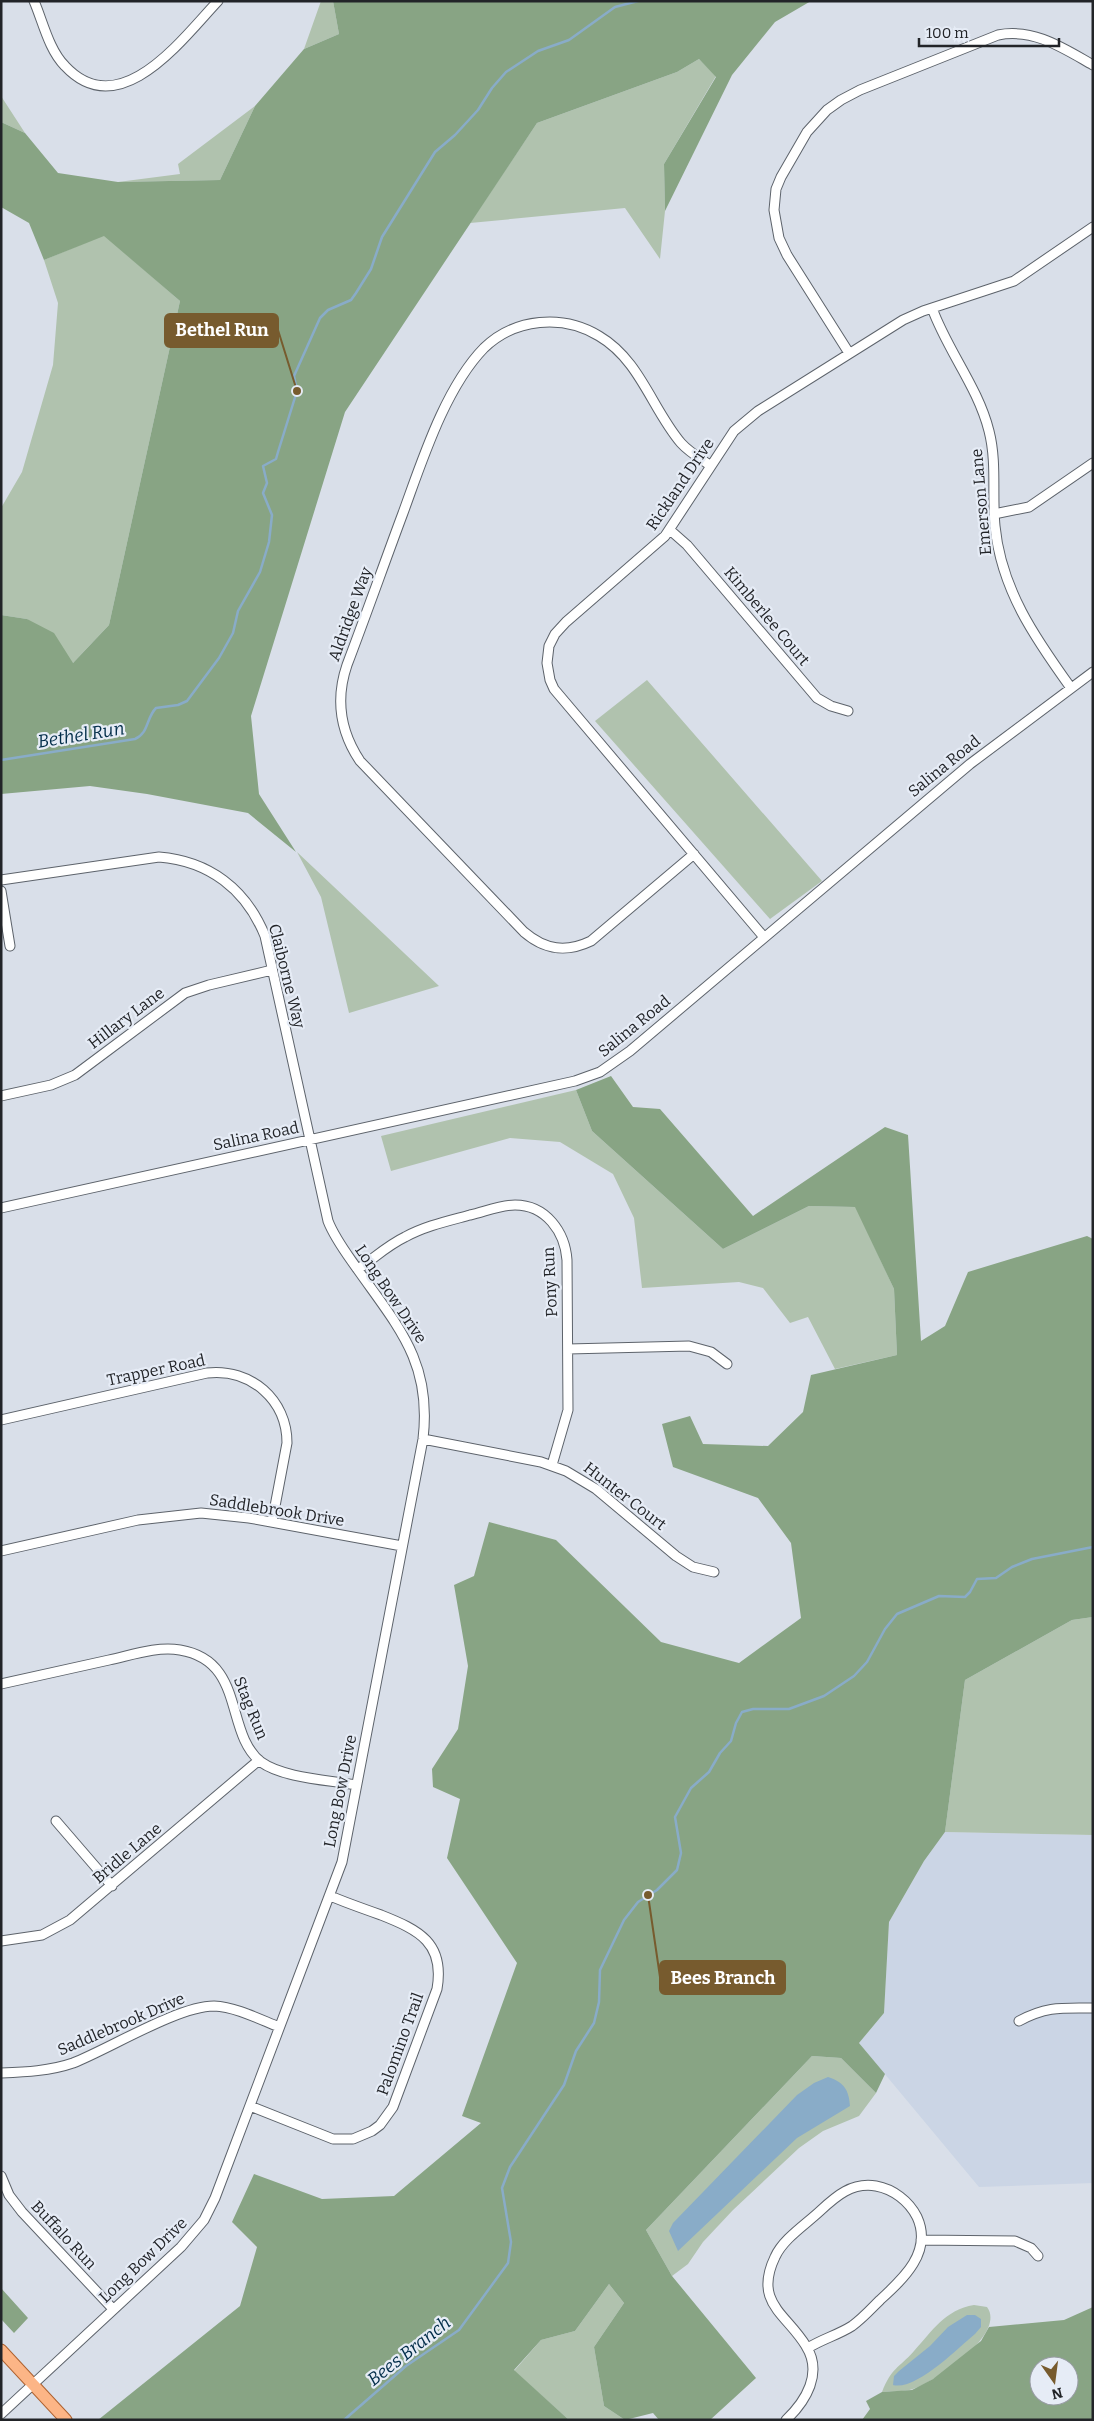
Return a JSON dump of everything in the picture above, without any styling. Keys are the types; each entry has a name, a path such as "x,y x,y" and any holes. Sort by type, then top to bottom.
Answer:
{"main road":[{"path":"1,2350 66,2420"}],"street":[{"path":"34,1 54,49 65,66 80,78 94,84 110,85 138,78 155,67 218,1"},
{"path":"848,353 787,255 779,238 774,220 775,200 779,181 811,127 832,106 855,92 998,35 1021,34 1040,38 1093,65"},
{"name":"Rickland Drive","path":"763,936 554,690 547,669 549,646 562,625 658,543 670,530 729,438 748,419 848,353 903,320 932,308 1014,281 1093,227"},
{"name":"Emerson Lane","path":"932,308 940,328 980,405 989,431 993,456 994,514 1000,557 1016,604 1038,643 1071,688"},
{"name":"Aldridge Way","path":"694,854 591,941 571,948 545,946 524,932 360,762 343,728 340,699 345,672 428,444 468,368 480,353 497,338 520,326 545,322 576,326 599,336 615,347 629,362 681,443 711,466"},
{"path":"994,514 1028,507 1093,463"},
{"name":"Kimberlee Court","path":"670,530 687,545 817,698 825,704 848,711"},
{"name":"Salina Road","path":"1,1208 575,1081 600,1072 630,1051 763,936 970,764 1093,672"},
{"name":"Claiborne Way","path":"1,880 144,858 173,858 193,863 224,879 249,905 265,936 309,1140"},
{"path":"1,891 10,946"},
{"name":"Hillary Lane","path":"1,1096 51,1085 75,1075 185,993 208,984 272,970"},
{"name":"Long Bow Drive","path":"1,2414 181,2248 204,2220 215,2198 342,1862 423,1439 424,1392 414,1355 402,1332 340,1245 328,1221 309,1140"},
{"name":"Pony Run","path":"358,1270 403,1238 422,1229 514,1205 531,1208 548,1217 564,1241 567,1260 568,1410 552,1465"},
{"path":"568,1349 689,1346 711,1352 727,1364"},
{"name":"Trapper Road","path":"1,1420 207,1373 225,1372 242,1377 261,1387 272,1399 283,1416 287,1444 272,1522"},
{"name":"Hunter Court","path":"423,1439 552,1465 566,1470 596,1489 676,1556 693,1567 714,1572"},
{"name":"Saddlebrook Drive","path":"1,1551 138,1520 179,1514 224,1514 402,1546"},
{"name":"Stag Run","path":"1,1684 149,1651 182,1650 210,1664 222,1677 246,1740 259,1760 282,1772 356,1785"},
{"name":"Bridle Lane","path":"1,1941 28,1938 54,1930 70,1920 259,1760"},
{"path":"56,1821 112,1886"},
{"name":"Palomino Trail","path":"250,2106 327,2137 344,2140 363,2136 372,2131 380,2125 393,2107 436,1990 439,1969 437,1960 430,1944 416,1930 330,1896"},
{"name":"Saddlebrook Drive","path":"1,2073 33,2072 71,2064 183,2012 204,2007 213,2006 234,2010 279,2027"},
{"path":"1020,2021 1037,2011 1056,2008 1093,2008"},
{"name":"Buffalo Run","path":"1,2176 9,2195 22,2212 113,2309"},
{"path":"786,2420 800,2408 809,2392 813,2369 808,2348 780,2316 770,2297 769,2276 775,2256 786,2243 837,2195 853,2187 863,2186 890,2190 906,2201 917,2217 920,2240 915,2263 901,2280 850,2327 808,2348"},
{"path":"920,2240 1015,2241 1031,2248 1038,2256"}],"shaded area":[{"path":"945,1832 1093,1835 1093,2183 979,2187 859,2043 884,2013 889,1922 924,1861"}],"green space":[{"path":"321,1 333,1 339,34 304,49"},
{"path":"333,1 811,1 775,22 732,75 665,211 664,164 716,77 699,59 677,72 537,123 345,412 251,716 259,794 296,852 248,813 147,794 90,786 1,794 1,615 27,619 54,633 73,663 109,625 180,301 104,236 44,260 29,223 1,207 1,122 25,133 58,173 118,182 220,180 255,106 304,49 339,34"},
{"path":"699,59 716,76 664,164 665,211 660,259 625,208 470,223 537,123 677,72"},
{"path":"1,96 25,133 1,122"},
{"path":"255,106 220,180 118,182 180,174 178,164"},
{"path":"104,235 180,301 109,625 72,664 27,619 1,615 1,508 22,472 53,365 58,303 44,260"},
{"path":"647,680 822,881 770,919 595,721"},
{"path":"297,852 439,986 349,1013 321,897"},
{"path":"611,1076 633,1107 660,1109 753,1216 885,1127 908,1135 921,1341 945,1326 968,1272 1087,1236 1093,1239 1093,1617 1072,1620 965,1680 945,1832 924,1861 889,1922 884,2013 859,2043 885,2074 876,2093 841,2058 812,2056 646,2230 672,2276 756,2378 710,2420 659,2420 653,2413 625,2420 604,2406 594,2347 624,2303 609,2284 575,2331 541,2340 514,2370 569,2420 98,2420 240,2306 257,2247 232,2222 254,2174 322,2199 394,2196 481,2123 462,2116 517,1963 447,1858 460,1799 433,1787 432,1769 458,1729 468,1666 454,1585 474,1576 489,1522 556,1540 661,1642 739,1663 801,1618 791,1543 758,1498 673,1467 662,1424 690,1416 703,1444 768,1446 803,1412 811,1375 897,1355 894,1289 855,1207 809,1206 723,1249 592,1131 576,1090"},
{"path":"576,1090 592,1131 723,1249 809,1206 856,1207 894,1289 897,1355 835,1369 808,1317 790,1323 763,1288 739,1282 642,1288 634,1218 613,1174 560,1142 510,1138 391,1171 381,1136"},
{"path":"1093,1617 1093,1835 945,1832 965,1680 1072,1620"},
{"path":"812,2056 841,2058 876,2093 859,2116 823,2131 799,2148 733,2210 703,2242 688,2264 672,2276 646,2230"},
{"path":"609,2284 624,2303 594,2347 604,2406 625,2420 569,2420 514,2371 541,2340 575,2331"},
{"path":"1,2288 28,2318 14,2333 1,2319"},
{"path":"974,2305 987,2307 990,2318 987,2330 966,2356 923,2385 909,2390 882,2392 892,2373 940,2322 955,2311"},
{"path":"1093,2307 1093,2420 862,2420 870,2409 866,2401 882,2392 912,2390 933,2379 981,2341 989,2327 1064,2320"}],"water":[{"path":"828,2077 838,2081 845,2087 850,2106 797,2138 678,2251 669,2231 673,2223 797,2095 814,2083"},
{"path":"967,2315 975,2315 981,2319 981,2327 975,2334 925,2375 913,2382 893,2385 894,2376 899,2371 930,2346 948,2327"}],"waterway":[{"name":"Bethel Run","path":"1,760 135,739 143,733 150,716 156,708 178,705 187,701 219,658 233,633 238,611 260,572 269,542 272,515 263,493 267,483 263,466 276,459 297,391 294,376 320,318 328,310 351,300 371,269 382,237 435,152 455,135 478,110 492,88 506,72 538,51 569,40 615,7 638,1"},
{"name":"Bees Branch","path":"344,2420 406,2366 459,2330 508,2263 511,2242 502,2188 510,2167 564,2085 576,2051 594,2023 599,2002 600,1970 624,1920 638,1902 657,1890 677,1870 681,1853 675,1817 691,1788 709,1772 720,1753 731,1741 736,1723 742,1712 753,1709 789,1709 824,1696 854,1676 867,1662 885,1629 897,1614 939,1596 965,1597 977,1579 996,1578 1012,1567 1032,1559 1093,1547"}],"place":[{"name":"Bethel Run","path":"297,391"},
{"name":"Bees Branch","path":"648,1895"}]}
